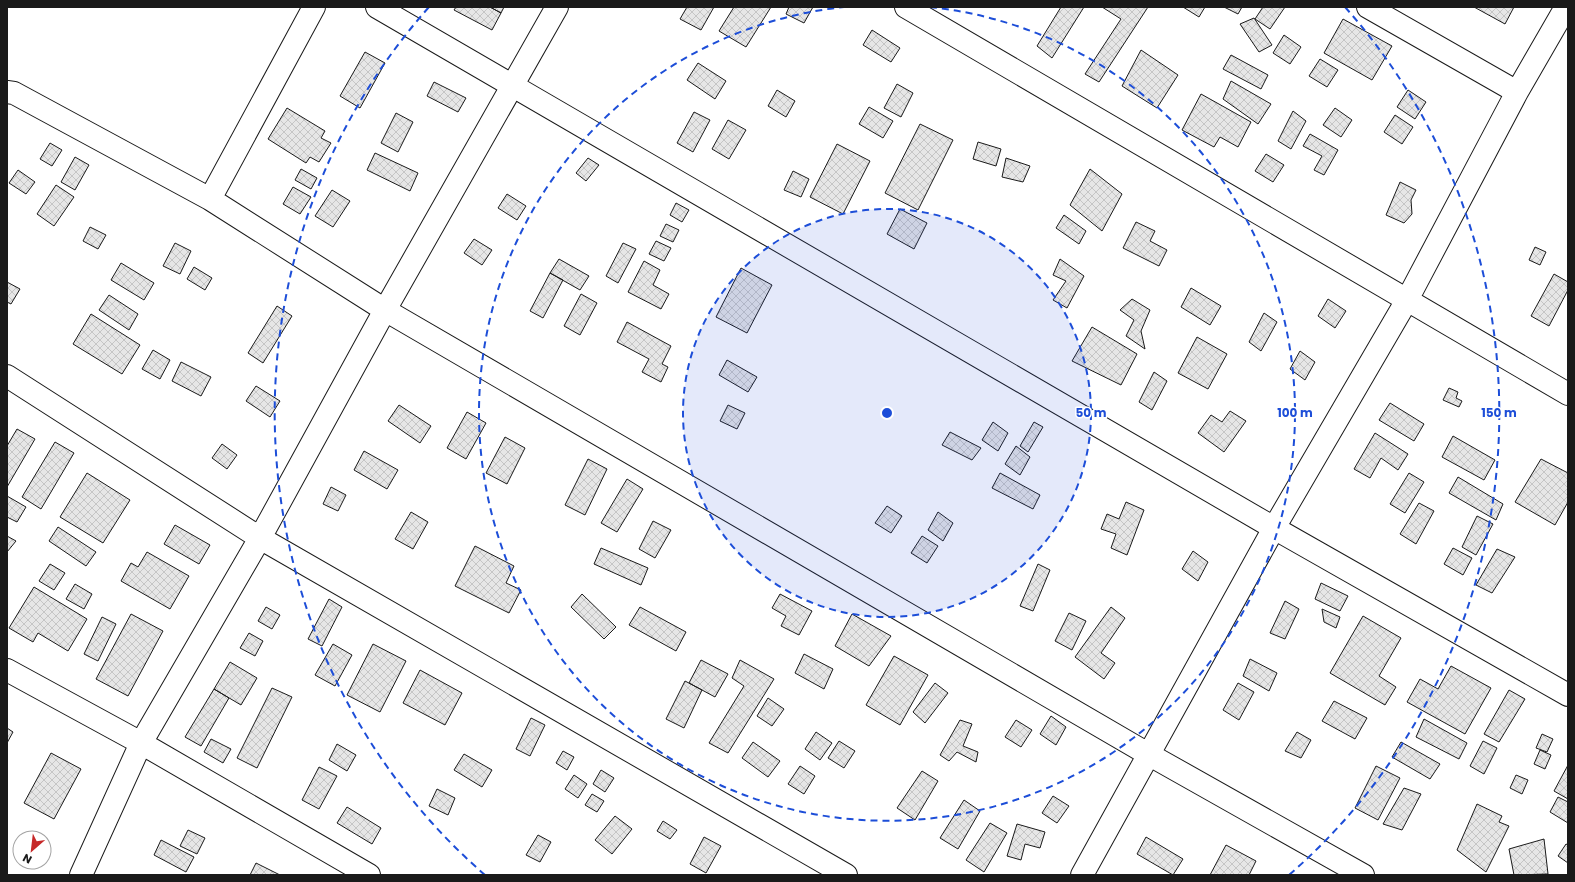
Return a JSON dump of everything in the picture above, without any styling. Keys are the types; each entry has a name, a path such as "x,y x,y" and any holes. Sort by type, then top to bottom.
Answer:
{"street":[{"path":"210,200 314,7"},
{"path":"377,7 1274,528 1568,695"},
{"path":"81,875 141,743 260,538 511,86 557,7"},
{"path":"906,7 1568,394"},
{"path":"1368,7 1517,92"},
{"path":"1082,875 1274,528 1407,300 1517,92 1566,7"},
{"path":"7,92 14,93 210,200 386,310 1148,754 1363,875"},
{"path":"7,376 260,538 846,875"},
{"path":"7,670 141,743 368,875"}],"building":[{"path":"456,7 490,7 501,13 492,30 454,10"},
{"path":"490,7 504,7 501,13"},
{"path":"687,7 714,7 701,30 680,19"},
{"path":"734,7 771,7 746,47 719,31"},
{"path":"789,7 813,7 804,23 786,14"},
{"path":"1061,7 1084,7 1052,58 1037,46"},
{"path":"1102,7 1148,7 1099,82 1085,74 1121,19"},
{"path":"1183,7 1205,7 1199,17"},
{"path":"1224,7 1242,7 1238,14"},
{"path":"1263,7 1285,7 1270,29 1255,19"},
{"path":"1474,7 1514,7 1505,24"},
{"path":"1254,18 1272,45 1259,52 1240,24"},
{"path":"1343,19 1392,46 1372,80 1324,53"},
{"path":"872,30 900,48 891,62 863,45"},
{"path":"1284,35 1301,47 1290,64 1273,53"},
{"path":"1141,50 1178,75 1157,108 1122,86"},
{"path":"365,52 385,63 360,108 340,96"},
{"path":"1231,55 1268,75 1261,89 1223,69"},
{"path":"1320,59 1338,70 1327,87 1309,76"},
{"path":"698,63 726,81 715,99 687,80"},
{"path":"1231,81 1271,104 1258,124 1223,99"},
{"path":"434,82 466,98 458,112 427,96"},
{"path":"897,84 913,93 901,117 884,108"},
{"path":"777,90 795,101 786,117 768,106"},
{"path":"1408,90 1426,102 1415,119 1397,107"},
{"path":"1201,94 1251,122 1238,147 1220,137 1214,147 1182,130"},
{"path":"869,107 893,121 883,138 859,124"},
{"path":"287,108 325,131 321,138 331,143 319,162 310,157 306,163 268,139"},
{"path":"1335,108 1352,120 1341,137 1323,125"},
{"path":"1293,111 1306,121 1291,149 1278,141"},
{"path":"694,112 710,120 693,152 677,143"},
{"path":"396,113 413,122 398,152 381,143"},
{"path":"1395,115 1413,127 1402,144 1384,132"},
{"path":"728,120 746,130 729,159 712,149"},
{"path":"920,124 953,140 918,210 885,193"},
{"path":"1310,134 1338,150 1324,175 1314,170 1322,156 1303,146"},
{"path":"978,142 1001,149 996,166 973,159"},
{"path":"50,143 62,150 52,166 40,159"},
{"path":"837,144 870,161 843,214 810,197"},
{"path":"375,153 418,173 410,191 367,170"},
{"path":"1266,154 1284,165 1273,182 1255,171"},
{"path":"75,157 89,165 75,190 61,182"},
{"path":"588,158 599,165 586,181 576,173"},
{"path":"1006,158 1030,166 1023,182 1002,177"},
{"path":"301,169 317,178 311,189 295,180"},
{"path":"1090,169 1122,194 1102,231 1070,205"},
{"path":"18,170 35,182 26,194 9,183"},
{"path":"793,171 809,179 801,197 784,190"},
{"path":"1400,182 1416,190 1411,200 1412,214 1404,223 1386,215"},
{"path":"56,185 74,197 54,226 37,214"},
{"path":"293,187 311,197 300,214 283,204"},
{"path":"332,190 350,201 333,227 315,216"},
{"path":"507,194 526,206 517,220 498,208"},
{"path":"676,203 689,210 682,222 670,215"},
{"path":"900,209 927,223 914,249 887,234"},
{"path":"1064,215 1086,231 1079,244 1056,228"},
{"path":"1136,222 1155,231 1150,241 1167,250 1159,266 1123,248"},
{"path":"666,224 679,230 673,242 660,236"},
{"path":"90,227 106,235 98,249 83,241"},
{"path":"474,239 492,250 482,265 464,253"},
{"path":"656,241 671,248 664,261 649,254"},
{"path":"175,243 191,251 180,274 163,266"},
{"path":"623,243 636,249 618,283 606,276"},
{"path":"1535,247 1546,252 1540,265 1529,260"},
{"path":"559,259 589,276 580,290 550,273"},
{"path":"1060,259 1084,276 1067,308 1053,300 1066,281 1053,275"},
{"path":"644,261 660,270 653,285 669,294 661,309 628,292"},
{"path":"121,263 154,283 144,300 111,280"},
{"path":"194,267 212,278 205,290 187,279"},
{"path":"741,268 772,285 747,333 716,317"},
{"path":"550,273 563,280 543,318 530,311"},
{"path":"1554,274 1568,282 1568,290 1549,326 1531,316"},
{"path":"7,282 20,289 11,304 7,302"},
{"path":"1191,288 1221,306 1210,325 1181,307"},
{"path":"581,294 597,303 580,335 564,326"},
{"path":"109,295 138,314 129,330 99,310"},
{"path":"1132,299 1150,310 1141,331 1145,349 1126,336 1134,320 1120,310"},
{"path":"1328,299 1346,311 1335,328 1318,316"},
{"path":"277,306 292,316 263,363 248,353"},
{"path":"1264,313 1277,322 1261,351 1249,342"},
{"path":"91,314 140,345 122,374 73,344"},
{"path":"627,322 671,346 662,364 668,367 661,382 642,372 649,359 617,342"},
{"path":"1092,327 1137,354 1121,385 1072,361"},
{"path":"1197,337 1227,354 1208,389 1178,373"},
{"path":"153,350 170,360 160,379 142,369"},
{"path":"1300,351 1315,362 1305,380 1290,369"},
{"path":"727,360 757,377 748,392 719,375"},
{"path":"181,362 211,377 201,396 172,381"},
{"path":"1154,372 1167,381 1152,410 1139,402"},
{"path":"256,386 280,401 270,417 246,401"},
{"path":"1449,388 1458,392 1456,398 1462,401 1459,407 1443,400"},
{"path":"1390,403 1424,424 1414,441 1379,420"},
{"path":"399,405 431,426 420,443 388,421"},
{"path":"728,405 745,413 737,429 720,421"},
{"path":"1230,411 1246,421 1224,452 1198,433 1211,415 1222,422"},
{"path":"467,412 486,423 466,459 447,448"},
{"path":"993,422 1008,433 998,451 982,440"},
{"path":"1034,422 1043,427 1028,452 1020,446"},
{"path":"17,429 35,439 7,487 7,446"},
{"path":"950,432 981,448 972,460 942,445"},
{"path":"1375,433 1408,454 1398,470 1381,458 1370,478 1354,469"},
{"path":"1453,436 1495,460 1484,480 1442,457"},
{"path":"505,437 525,448 507,484 486,473"},
{"path":"55,442 74,453 41,509 22,497"},
{"path":"222,444 237,455 227,469 212,458"},
{"path":"1016,446 1030,457 1020,475 1005,464"},
{"path":"364,451 398,470 387,489 354,470"},
{"path":"588,459 607,469 585,515 565,505"},
{"path":"1541,459 1568,473 1568,502 1555,525 1515,502"},
{"path":"87,473 130,500 103,543 60,517"},
{"path":"1000,473 1040,495 1033,509 992,488"},
{"path":"1409,473 1424,482 1405,513 1390,504"},
{"path":"1458,477 1503,504 1496,520 1449,493"},
{"path":"627,479 643,489 617,532 601,523"},
{"path":"331,487 346,495 338,511 323,504"},
{"path":"7,496 26,507 17,522 7,517"},
{"path":"1126,502 1144,510 1127,555 1111,548 1116,534 1101,529 1107,514 1119,519"},
{"path":"1419,503 1434,511 1416,544 1400,534"},
{"path":"887,506 902,516 891,533 875,523"},
{"path":"411,512 428,522 413,549 395,539"},
{"path":"938,512 953,523 943,541 928,530"},
{"path":"1477,516 1493,524 1476,555 1462,547"},
{"path":"653,521 671,530 655,558 639,549"},
{"path":"175,525 210,545 199,564 164,544"},
{"path":"58,527 96,552 86,566 49,541"},
{"path":"7,536 16,541 7,552"},
{"path":"922,536 938,546 927,563 911,553"},
{"path":"475,546 514,566 506,583 521,590 509,613 455,586"},
{"path":"601,548 648,568 641,585 594,564"},
{"path":"1453,548 1472,558 1463,575 1444,564"},
{"path":"1497,549 1515,557 1492,593 1476,585"},
{"path":"1193,551 1208,562 1198,581 1182,569"},
{"path":"147,552 189,576 170,609 121,581 131,563 138,567"},
{"path":"50,564 65,573 54,590 39,581"},
{"path":"1038,564 1050,570 1033,611 1020,606"},
{"path":"1321,583 1348,596 1340,611 1315,599"},
{"path":"75,584 92,594 84,609 66,599"},
{"path":"34,587 87,619 68,651 38,633 33,642 9,628"},
{"path":"582,594 616,627 604,639 571,607"},
{"path":"780,594 812,611 799,635 781,626 786,616 772,608"},
{"path":"329,599 342,607 322,646 308,639"},
{"path":"1285,601 1299,609 1285,639 1270,633"},
{"path":"266,607 280,615 272,629 258,621"},
{"path":"640,607 686,632 676,651 629,625"},
{"path":"1111,607 1125,618 1101,653 1115,663 1104,679 1075,657"},
{"path":"1322,609 1340,617 1336,628 1324,622"},
{"path":"1069,613 1086,621 1072,650 1055,641"},
{"path":"131,614 163,631 128,696 96,679"},
{"path":"852,614 891,636 869,666 835,646"},
{"path":"1363,616 1401,638 1379,676 1396,687 1385,705 1330,673"},
{"path":"102,617 116,624 98,661 84,654"},
{"path":"249,633 263,641 255,656 240,648"},
{"path":"333,644 352,655 335,686 315,675"},
{"path":"373,644 406,661 380,712 347,695"},
{"path":"804,654 833,669 824,689 795,673"},
{"path":"894,656 928,675 900,725 866,705"},
{"path":"1250,659 1277,673 1269,691 1243,676"},
{"path":"701,660 728,674 715,697 689,683"},
{"path":"740,660 774,679 728,753 709,743 744,686 732,678"},
{"path":"230,662 257,678 241,705 214,689"},
{"path":"1451,666 1491,688 1465,734 1407,702 1420,679 1438,689"},
{"path":"420,670 462,693 445,725 403,703"},
{"path":"685,681 702,690 684,728 666,719"},
{"path":"935,683 948,693 925,723 913,712"},
{"path":"1238,683 1254,692 1239,720 1223,710"},
{"path":"272,688 292,697 257,768 237,758"},
{"path":"214,689 229,698 201,746 185,737"},
{"path":"1509,690 1525,699 1499,742 1484,734"},
{"path":"768,698 784,709 772,726 757,716"},
{"path":"1334,701 1367,718 1355,739 1322,721"},
{"path":"1051,716 1066,727 1056,745 1040,734"},
{"path":"531,718 545,725 530,756 516,749"},
{"path":"1424,719 1467,743 1459,759 1416,737"},
{"path":"960,720 972,724 963,746 978,752 976,762 957,752 949,761 940,755"},
{"path":"1016,720 1032,730 1021,747 1005,737"},
{"path":"7,728 13,732 7,743"},
{"path":"816,732 832,743 820,760 805,749"},
{"path":"1297,732 1311,740 1301,758 1285,751"},
{"path":"1542,734 1553,739 1547,752 1536,748"},
{"path":"211,739 231,749 223,763 204,752"},
{"path":"839,741 855,751 844,768 828,758"},
{"path":"1483,741 1497,748 1484,774 1470,766"},
{"path":"753,742 780,761 768,777 742,758"},
{"path":"1401,742 1440,764 1430,779 1392,757"},
{"path":"337,744 356,755 347,771 329,760"},
{"path":"1540,750 1551,755 1545,769 1534,764"},
{"path":"563,751 574,757 567,770 556,763"},
{"path":"51,753 81,769 54,819 24,803"},
{"path":"464,754 492,770 482,787 454,770"},
{"path":"1568,765 1568,799 1554,791"},
{"path":"800,766 815,776 804,794 788,784"},
{"path":"1376,766 1400,778 1378,820 1355,808"},
{"path":"319,767 337,776 319,809 302,800"},
{"path":"601,770 614,778 605,792 593,784"},
{"path":"922,771 938,781 915,820 897,808"},
{"path":"574,775 587,784 578,798 565,789"},
{"path":"1516,775 1528,780 1522,794 1510,788"},
{"path":"1404,788 1421,794 1402,830 1383,824"},
{"path":"437,789 455,798 448,815 429,806"},
{"path":"592,794 604,801 597,812 585,805"},
{"path":"1053,796 1069,806 1057,823 1042,813"},
{"path":"1558,797 1568,802 1568,823 1550,812"},
{"path":"964,800 980,811 958,849 940,838"},
{"path":"1477,804 1502,816 1499,822 1509,826 1486,872 1457,850"},
{"path":"347,807 381,828 372,844 337,823"},
{"path":"615,816 632,829 612,854 595,840"},
{"path":"663,821 677,830 670,839 657,831"},
{"path":"990,823 1007,833 984,872 966,860"},
{"path":"1017,824 1045,832 1040,848 1025,844 1021,860 1007,856"},
{"path":"188,830 205,838 197,854 180,846"},
{"path":"538,835 551,842 540,862 526,855"},
{"path":"704,837 721,846 706,873 690,864"},
{"path":"1146,837 1183,859 1173,875 1137,854"},
{"path":"1544,839 1548,874 1514,875 1509,849"},
{"path":"161,840 194,857 186,872 154,855"},
{"path":"1566,844 1568,845 1568,863 1558,856"},
{"path":"1226,845 1256,861 1249,875 1210,875"},
{"path":"256,863 280,875 250,875"}]}
